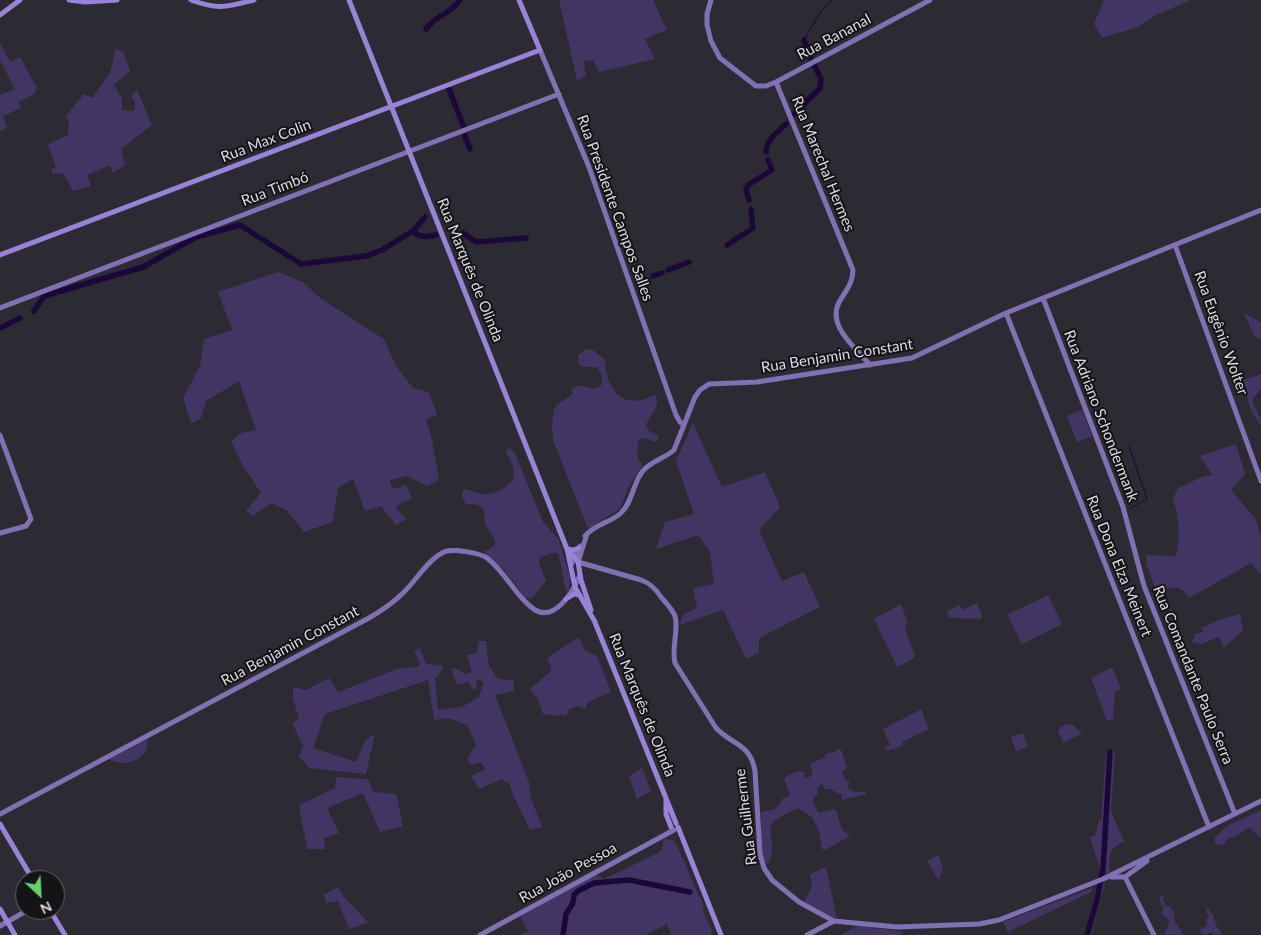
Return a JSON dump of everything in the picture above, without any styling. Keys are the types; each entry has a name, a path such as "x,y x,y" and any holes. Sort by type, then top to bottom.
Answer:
{"main road":[{"path":"0,15 20,0"},
{"path":"69,0 85,2 117,0"},
{"path":"191,0 207,6 220,8 254,0"},
{"name":"Rua Marquês de Olinda","path":"349,0 567,548 575,587 595,622"},
{"name":"Rua Presidente Campos Salles","path":"519,0 591,172 676,414 684,425"},
{"name":"Rua Marechal Hermes","path":"711,0 706,25 711,41 720,58 756,86 766,86 776,82 852,267 852,281 836,309 837,323 870,365"},
{"name":"Rua Bananal","path":"776,82 930,0"},
{"name":"Rua Max Colin","path":"0,255 540,50"},
{"name":"Rua Timbó","path":"0,308 559,94"},
{"name":"Rua Benjamin Constant","path":"576,560 579,548 587,534 596,526 623,511 643,470 672,452 677,444 694,397 709,384 757,382 916,357 1006,313 1261,210"},
{"name":"Rua Eugênio Wolter","path":"1175,245 1261,481"},
{"name":"Rua Adriano Schondermank","path":"1043,298 1122,504 1133,544"},
{"name":"Rua Dona Elza Meinert","path":"1006,313 1209,827"},
{"path":"0,435 30,516 30,522 26,526 0,533"},
{"path":"570,565 576,560 587,534"},
{"name":"Rua Comandante Paulo Serra","path":"1133,544 1144,586 1235,814"},
{"path":"567,548 573,550 579,548"},
{"name":"Rua Marquês de Olinda","path":"567,548 576,560 595,622 672,812 674,828"},
{"name":"Rua Benjamin Constant","path":"0,814 369,618 398,598 434,558 443,552 456,551 484,556 493,563 528,605 542,612 558,608 575,587 580,572"},
{"name":"Rua Guilherme","path":"576,560 587,565 645,581 658,592 672,611 676,622 675,663 715,726 722,733 745,748 752,761 756,782 760,854 766,872 776,884 794,898 834,921 902,927 986,924 1002,920 1103,879 1123,875 1159,852 1261,801"},
{"path":"566,599 572,588 573,578 576,578 587,565"},
{"path":"566,599 574,594 580,596"},
{"name":"Rua Marquês de Olinda","path":"666,797 666,809 674,828"},
{"path":"666,809 672,812"},
{"path":"0,824 27,870"},
{"path":"674,828 681,834 721,935"},
{"name":"Rua João Pessoa","path":"480,935 674,828"},
{"path":"1123,875 1154,935"},
{"path":"0,909 15,935"},
{"path":"0,926 15,917"},
{"path":"56,920 65,935"},
{"path":"807,935 834,921"}],"shaded area":[{"path":"559,0 653,0 667,30 645,39 655,59 599,72 593,60 583,61 586,76 577,81"},
{"path":"1104,0 1191,0 1156,15 1138,27 1102,38 1094,24"},
{"path":"0,43 10,62 20,57 37,88 34,94 18,102 21,108 3,116 7,128 0,131 0,95 15,89 0,60"},
{"path":"116,48 124,53 130,71 114,85 122,99 122,110 134,111 135,102 131,96 137,90 152,125 121,149 125,165 113,173 110,165 87,175 91,186 73,191 63,173 53,174 51,170 56,167 48,144 68,135 69,121 65,117 84,94 92,98 110,73"},
{"path":"278,272 303,282 321,299 384,339 396,366 413,388 429,392 437,415 426,419 439,480 427,486 407,476 390,480 392,489 406,485 412,498 395,507 406,519 396,525 381,506 365,511 353,479 338,488 333,522 304,532 286,510 271,503 253,516 246,511 261,493 242,464 231,441 241,433 256,430 239,381 206,401 201,418 191,424 183,398 200,366 204,339 232,330 218,292"},
{"path":"1243,312 1261,323 1261,339 1255,337"},
{"path":"586,349 593,350 604,359 609,382 617,394 632,401 642,400 655,395 657,402 655,410 646,425 649,431 658,435 658,439 654,442 644,438 638,442 637,456 642,466 629,486 620,509 588,529 553,440 552,425 554,409 572,394 572,389 582,386 594,389 602,385 602,376 597,367 583,367 578,363 578,355"},
{"path":"1261,374 1261,389 1253,398 1253,403 1259,416 1261,416 1261,426 1249,404 1244,380"},
{"path":"1082,410 1092,436 1077,442 1067,416"},
{"path":"693,423 722,487 765,472 780,507 759,530 782,581 804,572 820,607 759,638 759,653 746,659 723,610 680,625 682,615 697,608 693,588 714,584 710,552 698,535 656,549 665,522 694,514 676,461"},
{"path":"1236,444 1245,474 1231,490 1255,518 1261,536 1261,575 1251,563 1189,598 1178,588 1167,589 1157,593 1146,563 1147,555 1176,556 1179,528 1173,499 1178,488 1202,477 1212,475 1200,456"},
{"path":"509,448 517,458 543,522 559,540 570,577 569,590 567,592 557,553 540,557 539,563 546,581 530,599 525,597 505,571 486,556 484,552 495,545 495,542 485,523 484,510 478,505 466,504 462,492 464,489 487,494 507,486 514,474 506,451"},
{"path":"1048,595 1062,624 1022,644 1007,615"},
{"path":"977,603 982,616 981,619 949,618 947,611 960,605 962,610"},
{"path":"901,604 908,623 905,627 906,632 915,656 897,667 874,619"},
{"path":"1240,614 1243,631 1224,647 1219,637 1202,644 1192,642 1195,634 1204,632 1201,628"},
{"path":"579,637 585,650 597,656 611,692 588,702 585,709 578,706 569,709 568,713 563,716 561,714 557,716 543,714 538,700 530,689 552,670 547,658"},
{"path":"478,641 486,641 489,666 498,679 514,680 514,691 495,695 530,785 530,796 542,827 530,830 513,795 509,782 505,782 502,779 479,789 471,776 486,769 481,762 471,765 467,758 476,745 467,725 448,718 434,720 428,680 325,714 313,748 356,762 366,739 375,734 366,774 309,768 299,756 303,746 292,723 299,719 293,698 293,687 306,690 329,678 338,692 397,669 417,667 420,664 414,650 420,648 426,664 442,666 443,669 435,679 438,710 462,707 479,697 484,682 477,680 476,689 472,689 469,682 457,685 451,669 455,668 465,674 472,672 467,655 477,653"},
{"path":"1110,668 1113,669 1121,689 1115,692 1113,720 1107,721 1091,678"},
{"path":"922,709 929,729 902,742 903,746 886,751 885,748 890,745 883,729"},
{"path":"1067,724 1073,725 1082,734 1063,743 1058,731"},
{"path":"1023,733 1028,747 1016,751 1011,737"},
{"path":"147,739 145,752 141,757 122,763 109,759"},
{"path":"839,749 847,767 841,773 845,776 845,780 850,782 847,786 848,788 857,792 865,791 866,794 842,800 841,794 831,789 826,789 821,784 813,803 819,813 836,810 842,829 850,836 825,850 822,849 819,831 812,817 798,808 779,818 770,827 771,855 768,863 765,863 761,852 761,812 776,808 782,799 790,795 784,778 801,771 805,773 804,776 807,779 813,774 810,767 811,763 824,758 827,753 833,753"},
{"path":"1112,751 1115,753 1111,811 1124,841 1112,850 1109,861 1110,872 1102,875 1090,837 1095,836 1099,821 1101,820 1106,754"},
{"path":"642,768 651,791 637,799 629,776"},
{"path":"336,777 368,779 373,792 396,794 403,826 380,832 363,793 327,808 339,833 324,838 325,849 307,849 299,805 335,788"},
{"path":"1261,810 1261,839 1250,827 1228,839 1223,845 1215,844 1215,837 1227,826"},
{"path":"663,840 675,841 702,901 705,916 711,927 711,935 671,935 667,924 645,935 521,935 528,931 520,916 594,874 604,879 654,855 663,846"},
{"path":"939,855 943,871 939,881 927,861"},
{"path":"826,867 837,919 804,902 812,887 810,874"},
{"path":"1105,882 1091,935 1085,935 1098,884"},
{"path":"338,887 344,897 368,922 349,929 338,901 326,903 324,895"},
{"path":"1092,888 1091,892 1008,932 1003,922"},
{"path":"1163,895 1165,906 1170,906 1174,913 1175,923 1183,935 1164,934 1169,920 1162,914 1163,909 1159,897"},
{"path":"1205,905 1213,915 1217,927 1222,934 1214,935 1211,932 1205,935 1201,933 1200,930 1207,925 1206,919 1209,917"},
{"path":"857,926 903,932 901,935 843,935"}],"waterway":[{"path":"426,29 433,21 452,9 460,0"},
{"path":"804,40 819,14 832,0"},
{"path":"804,40 811,59"},
{"path":"792,116 820,88 821,79 815,66"},
{"path":"449,89 464,128"},
{"path":"766,152 770,140 786,124"},
{"path":"465,136 470,149"},
{"path":"749,200 746,190 748,185 772,170 768,160"},
{"path":"727,245 753,228 751,209"},
{"path":"34,311 44,296 143,267 196,237 240,225 301,264 366,256 382,250 413,231 425,217"},
{"path":"413,231 418,235 436,235"},
{"path":"463,233 476,242 526,238"},
{"path":"668,270 689,262"},
{"path":"653,276 662,273"},
{"path":"0,328 20,318"},
{"path":"1129,446 1147,499 1129,509"},
{"path":"1087,935 1103,869 1110,752"},
{"path":"563,935 566,914 573,903 574,895 594,883 629,880 690,892"}]}
